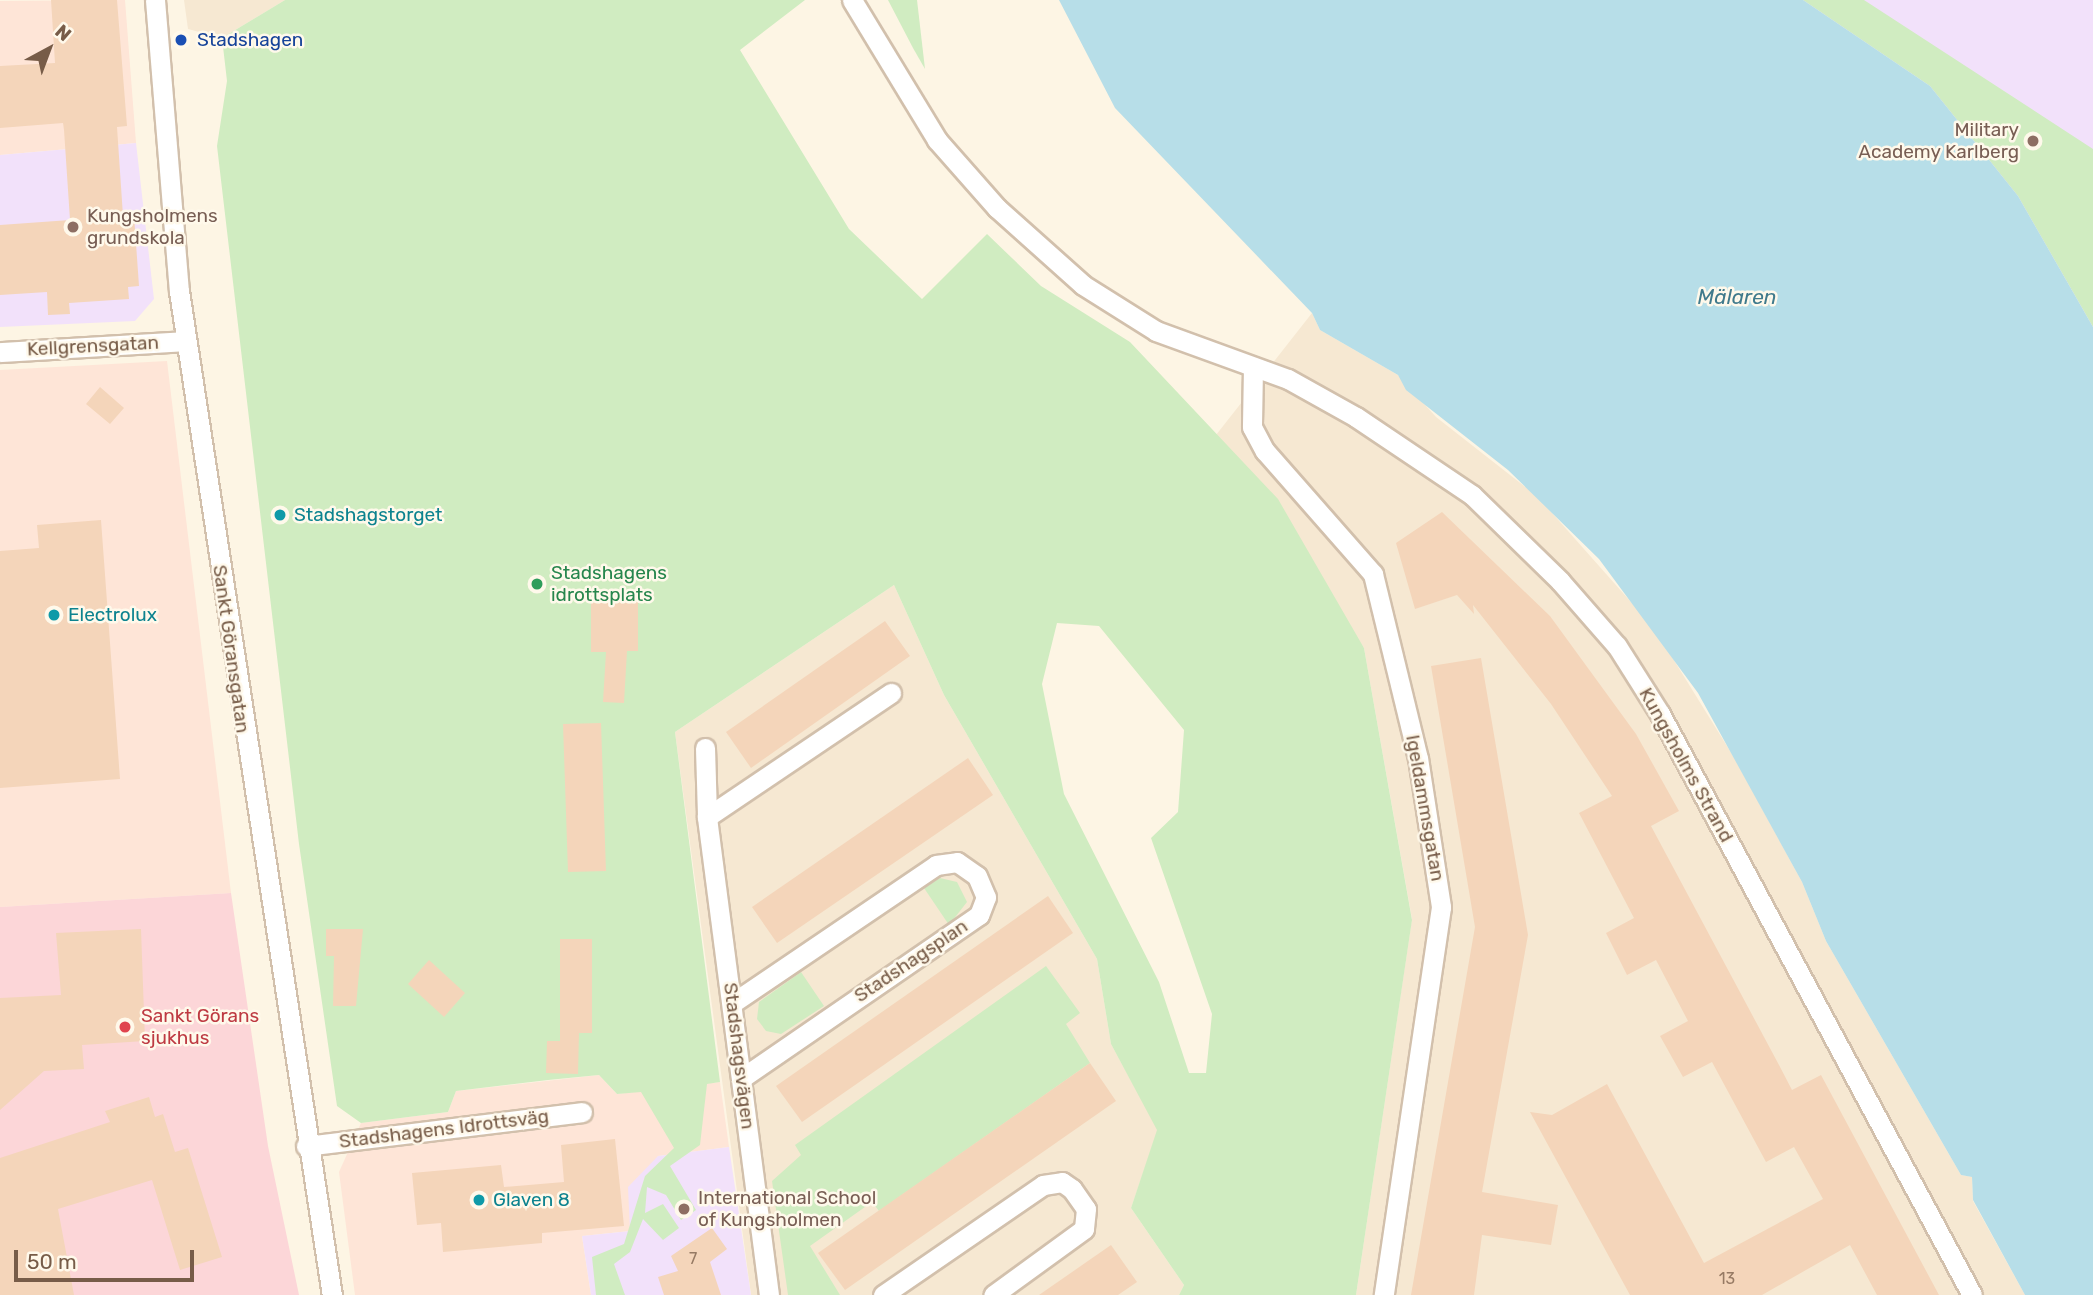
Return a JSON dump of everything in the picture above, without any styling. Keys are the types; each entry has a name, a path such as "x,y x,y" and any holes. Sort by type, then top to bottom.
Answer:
{"street":[{"name":"Sankt Göransgatan","path":"155,0 186,341 306,1146 332,1295"},
{"name":"Kungsholms Strand","path":"852,0 912,107 1035,245 1156,331 1305,387 1472,495 1524,540 1617,646 1660,714 1972,1295"},
{"name":"Kellgrensgatan","path":"0,352 186,341"},
{"name":"Igeldammsgatan","path":"1253,367 1252,427 1265,451 1373,574 1418,758 1441,907 1384,1295"},
{"path":"707,817 891,693"},
{"name":"Stadshagsvägen","path":"705,748 707,817 734,1002 769,1295"},
{"name":"Stadshagsplan","path":"734,1002 936,865 957,862 977,876 986,897 979,915 743,1077"},
{"name":"Stadshagens Idrottsväg","path":"306,1146 582,1112"},
{"path":"883,1295 1043,1185 1062,1182 1072,1189 1086,1209 1084,1228 993,1295"}],"shaded area":[{"path":"125,0 136,143 0,155 0,1"},
{"path":"184,0 285,0 222,38 188,29"},
{"name":"Military Academy Karlberg","path":"1803,0 2093,0 2093,327 2018,196 1930,86"},
{"name":"Kungsholmens grundskola","path":"136,143 154,299 135,321 0,327 0,155"},
{"path":"1312,313 1320,330 1398,375 1436,417 1537,496 1654,628 1735,759 1802,882 1826,941 1961,1175 1972,1177 1973,1201 2025,1295 1356,1295 1412,919 1364,648 1216,435"},
{"path":"167,361 231,893 0,907 0,370"},
{"path":"894,585 944,695 1097,959 1111,1044 1158,1130 1131,1208 1184,1285 1179,1295 751,1295 675,732"},
{"name":"Sankt Görans sjukhus","path":"231,893 268,1146 299,1295 0,1295 0,907"},
{"path":"599,1075 617,1094 720,1082 729,1147 658,1156 630,1231 582,1236 591,1295 355,1295 339,1172 361,1123 448,1112 456,1091"},
{"name":"International School of Kungsholmen","path":"729,1147 751,1295 591,1295 582,1236 630,1231 628,1187 658,1156"}],"green space":[{"path":"285,0 805,0 740,50 849,229 922,299 987,234 1041,286 1130,342 1278,499 1364,648 1412,920 1356,1295 1179,1295 1184,1285 1131,1208 1157,1130 1111,1044 1097,959 944,695 894,585 675,732 720,1082 707,1084 700,1145 670,1166 696,1210 681,1220 666,1195 647,1187 645,1213 663,1204 679,1228 663,1240 643,1219 630,1252 614,1264 625,1295 596,1295 592,1257 624,1244 645,1176 674,1148 641,1092 617,1094 599,1075 456,1091 448,1112 361,1123 337,1106 299,844 217,146 227,81 222,38","holes":["1057,623 1099,626 1184,730 1178,812 1151,838 1212,1014 1206,1073 1189,1073 1159,982 1064,794 1042,684"]},
{"path":"888,0 917,0 925,69 913,48"},
{"path":"1803,0 1864,0 2093,149 2093,327 2018,196 1930,86"},
{"path":"940,878 957,882 967,902 949,925 924,888"},
{"path":"1046,966 1080,1013 1066,1024 1090,1063 879,1211 872,1202 810,1246 840,1295 788,1295 772,1181 801,1155 795,1145"},
{"path":"801,972 824,1006 781,1034 766,1031 757,1019 759,1002"}],"water":[{"name":"Mälaren","path":"1059,0 1803,0 1930,86 2018,196 2093,327 2093,1295 2025,1295 1973,1200 1972,1177 1961,1175 1826,941 1802,882 1698,693 1599,559 1508,470 1406,390 1398,375 1320,330 1312,313 1115,108"}],"building":[{"path":"51,0 117,0 127,126 117,127 123,216 134,215 139,286 128,287 129,299 69,303 70,314 48,315 47,292 0,295 0,225 70,220 63,123 0,128 0,66 55,63"},
{"path":"100,387 124,408 110,424 86,404"},
{"path":"1442,512 1550,616 1636,734 1679,811 1651,826 1792,1090 1821,1075 1939,1295 1877,1295 1850,1245 1762,1295 1630,1295 1530,1112 1552,1115 1607,1084 1704,1263 1823,1199 1794,1147 1766,1162 1712,1062 1683,1077 1660,1036 1688,1021 1656,960 1627,975 1606,933 1634,918 1579,813 1612,796 1551,704 1473,605 1474,614 1457,595 1415,609 1396,543"},
{"name":"Electrolux","path":"101,520 120,779 0,788 0,551 39,548 37,525"},
{"path":"591,598 638,598 638,651 627,651 624,703 603,702 606,652 591,652"},
{"path":"885,621 910,656 751,768 726,732"},
{"path":"1481,658 1528,935 1482,1192 1558,1205 1551,1245 1482,1235 1474,1295 1411,1295 1475,927 1431,666"},
{"path":"601,723 606,871 568,872 563,724"},
{"path":"968,758 993,795 777,943 752,907"},
{"path":"1048,896 1073,933 802,1122 776,1086"},
{"path":"141,929 145,1041 82,1045 84,1069 44,1071 0,1110 0,998 61,995 56,933"},
{"path":"326,929 363,929 356,1006 333,1006 334,956 326,956"},
{"path":"560,939 592,939 592,1033 579,1033 578,1074 546,1073 547,1041 560,1041"},
{"path":"429,960 465,993 444,1017 408,984"},
{"path":"1090,1063 1116,1101 845,1290 818,1253"},
{"path":"149,1097 155,1117 163,1114 175,1152 188,1148 222,1257 180,1270 152,1180 58,1209 74,1295 0,1295 0,1158 110,1122 105,1111"},
{"path":"615,1139 624,1226 542,1233 542,1243 443,1252 441,1223 417,1225 412,1173 501,1165 504,1187 564,1182 561,1145"},
{"path":"712,1228 727,1249 710,1262 721,1295 664,1295 658,1277 678,1271 671,1256"},
{"path":"1111,1245 1137,1282 1118,1295 1039,1295"}],"place":[{"name":"Stadshagen","path":"181,40"},
{"name":"Military Academy Karlberg","path":"2033,141"},
{"name":"Kungsholmens grundskola","path":"73,227"},
{"name":"Stadshagstorget","path":"280,515"},
{"name":"Stadshagens idrottsplats","path":"537,584"},
{"name":"Electrolux","path":"54,615"},
{"name":"Sankt Görans sjukhus","path":"125,1027"},
{"name":"Glaven 8","path":"479,1200"},
{"name":"International School of Kungsholmen","path":"684,1209"}]}
